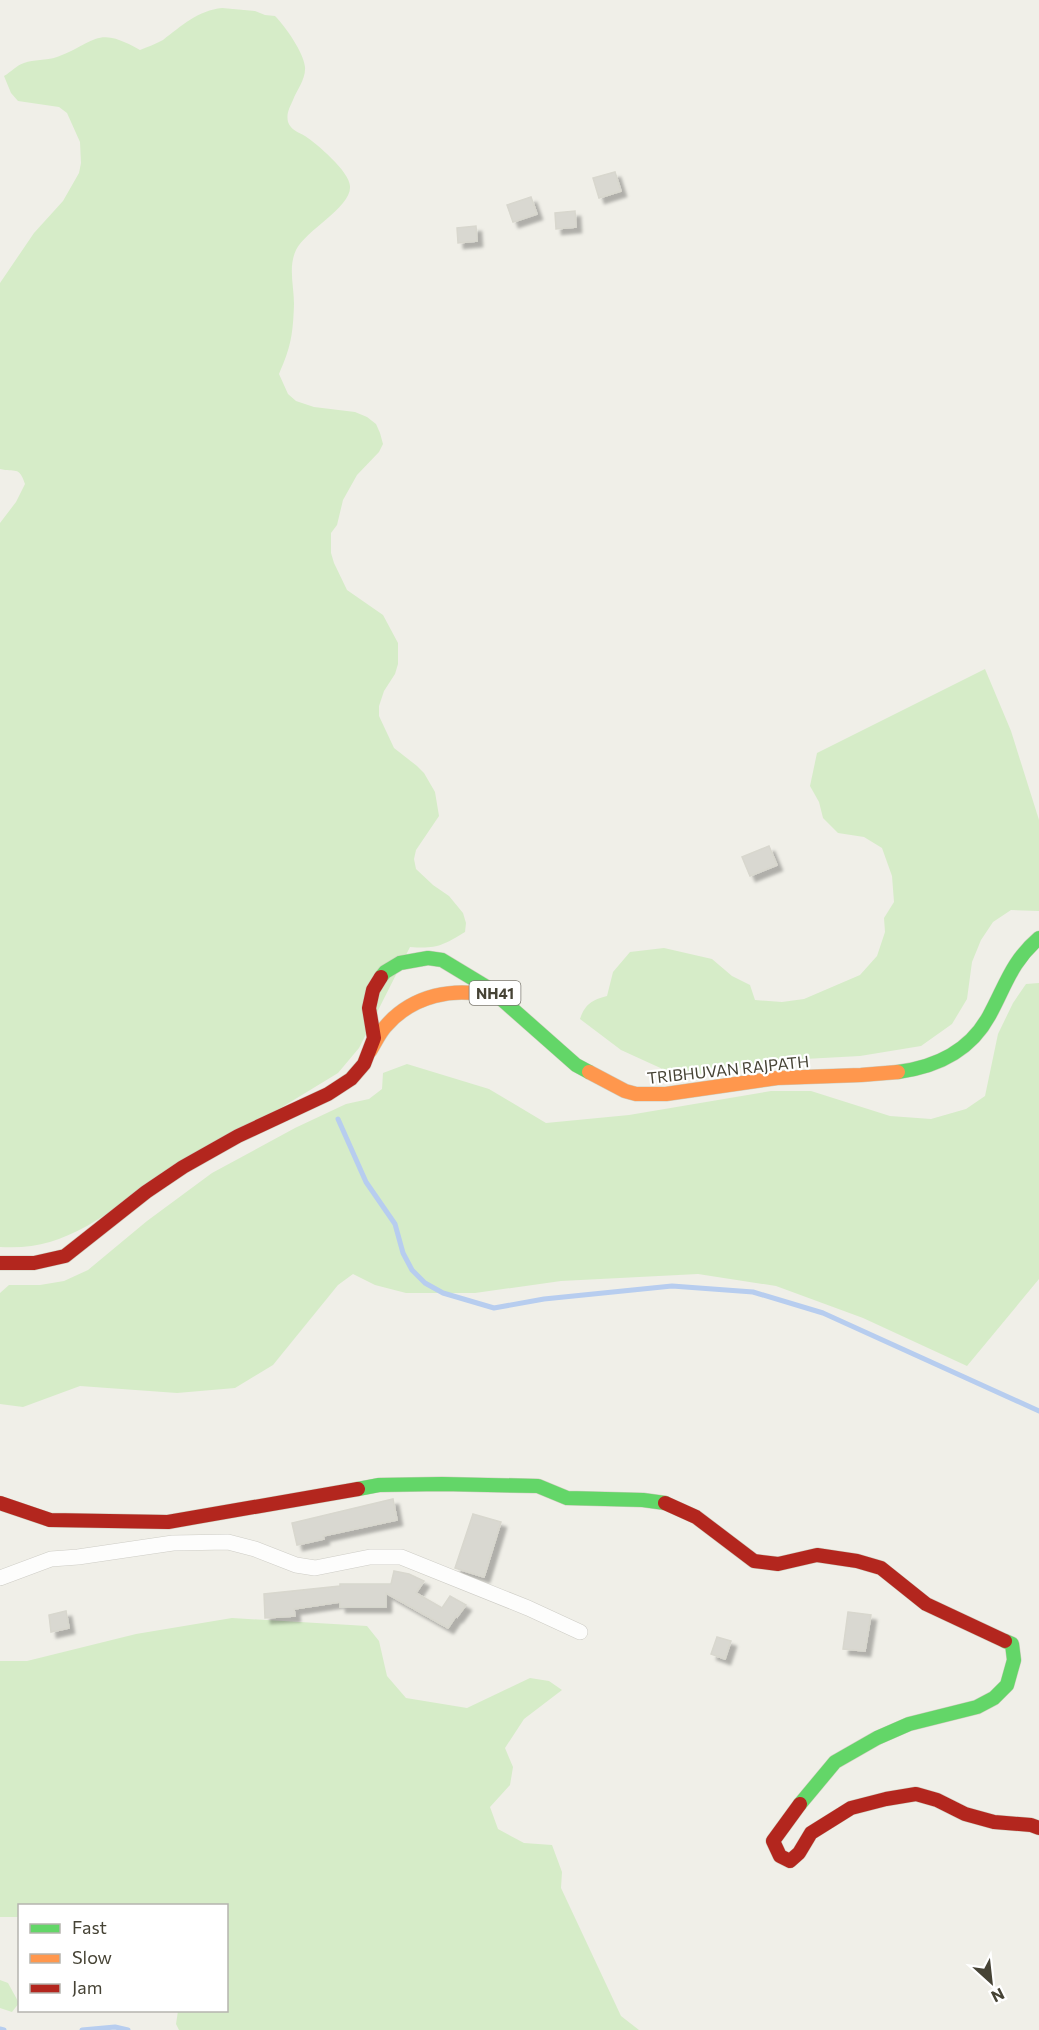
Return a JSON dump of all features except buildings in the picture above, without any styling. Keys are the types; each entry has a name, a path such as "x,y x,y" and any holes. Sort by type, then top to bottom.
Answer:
{"main road":[{"name":"TRIBHUVAN RAJPATH","path":"370,1051 374,1038 369,1008 373,990 385,972 400,963 428,958 442,960 471,976 503,1000 576,1065 614,1086 636,1094 666,1095 793,1077 851,1077 892,1073 948,1058 970,1042 990,1017 1015,961 1029,945 1039,938"},
{"path":"0,1263 34,1263 65,1256 146,1192 183,1167 238,1136 328,1094 351,1079 364,1064 388,1024 403,1011 426,998 445,992 468,991 503,1000"},
{"path":"0,1503 50,1520 168,1522 379,1485 538,1486 567,1498 643,1500 669,1504 696,1517 754,1561 778,1564 817,1555 857,1561 881,1568 926,1604 1012,1644 1014,1660 1007,1685 994,1698 978,1707 909,1724 877,1738 835,1762 796,1809 773,1842 780,1856 790,1861 799,1853 811,1833 851,1809 886,1799 916,1794 937,1800 965,1814 994,1822 1039,1828"}],"street":[{"path":"168,1522 176,1527 177,1531 173,1543"},
{"path":"0,1578 51,1559 173,1543 228,1542 255,1549 296,1565 315,1568 369,1557 401,1557 528,1608 579,1632"}],"green space":[{"path":"222,8 255,11 275,16 289,33 304,61 305,71 289,110 289,125 332,158 344,173 350,186 349,194 344,202 301,242 296,250 292,270 294,304 292,332 289,348 279,374 288,394 296,401 314,407 355,412 376,424 380,433 383,444 379,452 357,475 343,500 337,525 331,533 331,553 347,590 383,615 398,643 398,664 395,674 384,691 379,706 379,716 394,748 424,773 435,792 439,816 416,850 414,859 416,869 449,896 463,913 466,923 465,932 439,946 410,947 359,1048 338,1073 87,1226 45,1243 24,1247 0,1247 0,523 16,502 25,484 18,472 0,469 0,283 34,233 63,201 79,173 81,163 80,142 67,113 59,107 18,101 11,93 4,76 21,64 57,57 97,38 114,38 140,50 163,40 198,15"},
{"path":"985,669 1011,731 1039,820 1039,911 1011,910 993,922 981,940 972,962 967,999 952,1024 921,1046 860,1056 786,1060 704,1074 667,1071 621,1050 580,1019 590,1003 607,996 613,972 630,952 664,948 712,959 732,976 750,985 755,1000 782,1002 804,999 860,975 877,956 885,932 884,918 894,902 892,876 882,848 864,837 838,833 823,818 819,802 810,786 817,753"},
{"path":"1039,983 1039,1279 967,1366 863,1318 776,1286 698,1274 561,1281 475,1293 406,1293 375,1285 353,1274 338,1285 273,1365 235,1388 177,1393 80,1386 23,1407 0,1404 0,1293 9,1285 40,1285 64,1281 88,1270 147,1221 212,1173 295,1128 346,1104 369,1099 382,1089 383,1073 407,1064 489,1089 546,1123 629,1115 771,1091 811,1091 890,1116 931,1119 966,1109 985,1096 998,1034 1013,1003 1026,984"},
{"path":"232,1618 367,1626 379,1641 387,1676 406,1698 467,1708 530,1678 549,1681 562,1690 524,1719 505,1748 513,1767 510,1785 490,1807 498,1829 524,1843 552,1845 562,1872 561,1888 621,2016 639,2030 179,2030 176,2024 178,2012 228,2012 228,1904 18,1904 18,1917 0,1917 0,1661 27,1661 136,1634"},
{"path":"0,1980 8,1983 18,2004 12,2012 0,2008"}],"waterway":[{"path":"338,1119 366,1182 395,1224 403,1253 412,1270 425,1283 443,1293 494,1308 544,1299 672,1286 753,1292 823,1313 1039,1411"},
{"path":"82,2030 115,2027 128,2030"},
{"path":"0,2029 4,2030"}],"traffic: fast":[{"path":"898,1072 938,1061 962,1048 972,1039 989,1016 1015,965 1039,938"},
{"path":"381,977 400,963 428,958 442,960 490,989 576,1065 589,1072"},
{"path":"358,1489 379,1485 538,1486 567,1498 643,1500 665,1503"},
{"path":"800,1804 835,1762 877,1738 909,1724 977,1707 994,1698 1007,1685 1014,1660 1012,1644 1005,1641"}],"traffic: slow":[{"path":"370,1051 383,1030 396,1016 421,1001 449,993 493,997"},
{"path":"589,1072 625,1091 636,1094 666,1094 777,1078 898,1072"}],"traffic: jam":[{"path":"0,1263 34,1263 65,1256 146,1192 183,1167 238,1136 328,1094 351,1079 364,1064 374,1038 369,1008 373,990 381,977"},
{"path":"0,1503 50,1520 168,1522 358,1489"},
{"path":"665,1503 696,1517 754,1561 778,1564 817,1555 857,1561 881,1568 926,1604 1005,1641"},
{"path":"800,1804 773,1841 780,1856 790,1861 799,1853 811,1833 851,1808 916,1794 937,1800 965,1814 994,1822 1031,1825 1039,1828"}]}
